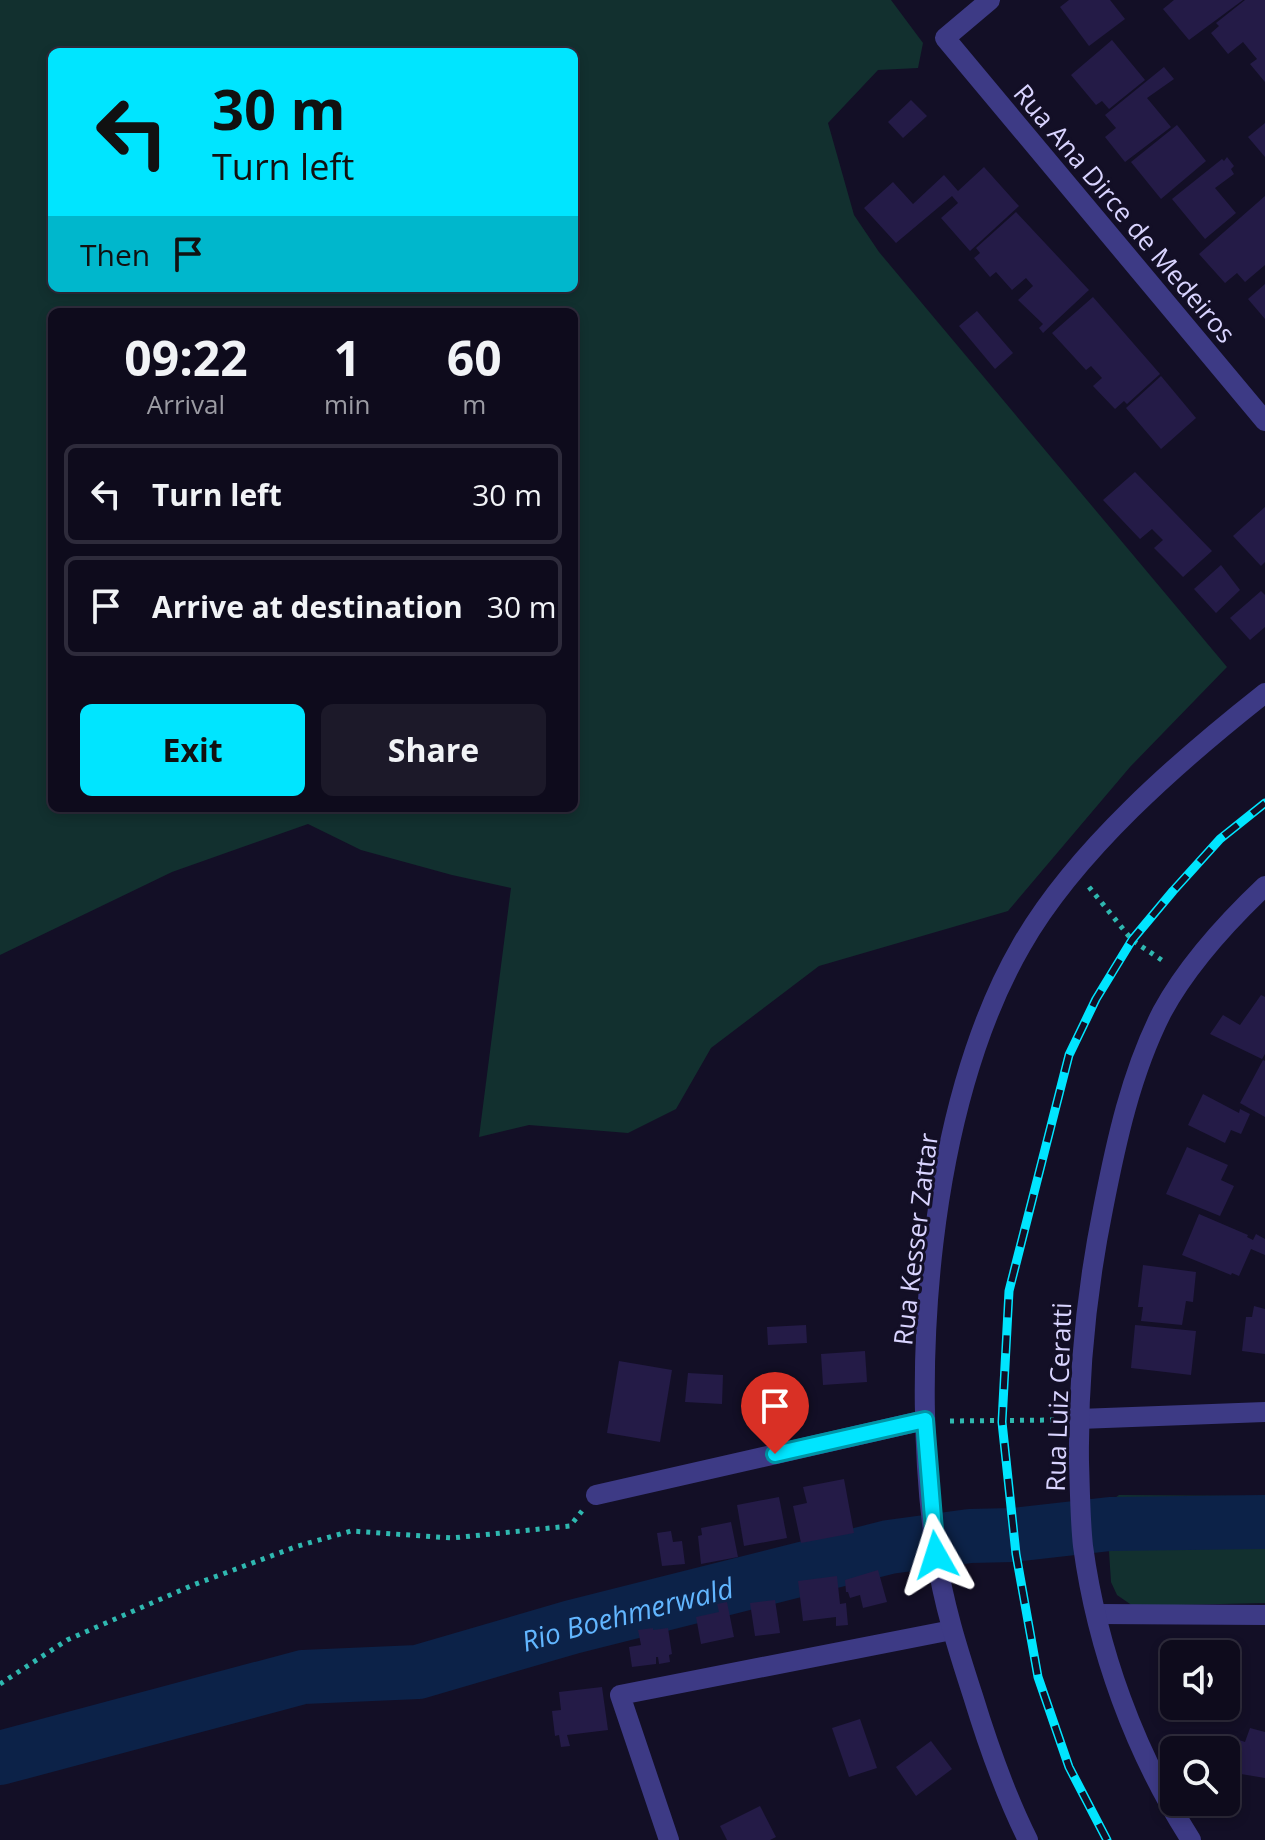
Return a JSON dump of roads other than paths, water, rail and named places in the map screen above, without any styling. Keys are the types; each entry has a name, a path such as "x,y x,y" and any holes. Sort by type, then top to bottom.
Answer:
{"street":[{"name":"Rua Ana Dirce de Medeiros","path":"990,0 945,38 1265,421"},
{"name":"Rua Kesser Zattar","path":"1028,1840 987,1742 952,1630 936,1555 931,1512 925,1420 930,1294 948,1152 972,1057 988,1010 1005,973 1047,905 1163,778 1265,693"},
{"name":"Rua Luiz Ceratti","path":"1191,1840 1141,1749 1097,1614 1083,1544 1080,1506 1081,1356 1087,1302 1111,1166 1145,1048 1164,1009 1185,977 1223,929 1265,886"},
{"path":"1079,1419 1265,1412"},
{"path":"596,1495 925,1420"},
{"path":"1097,1614 1265,1615"},
{"path":"669,1840 620,1695 952,1630"}],"waterway":[{"name":"Rio Boehmerwald","path":"0,1758 303,1677 418,1672 572,1627 889,1547 970,1536 1013,1535 1110,1524 1265,1522"}],"railway":[{"path":"1107,1840 1069,1767 1038,1677 1016,1554 1002,1422 1009,1291 1069,1055 1096,999 1132,940 1173,891 1220,839 1265,803"}]}
